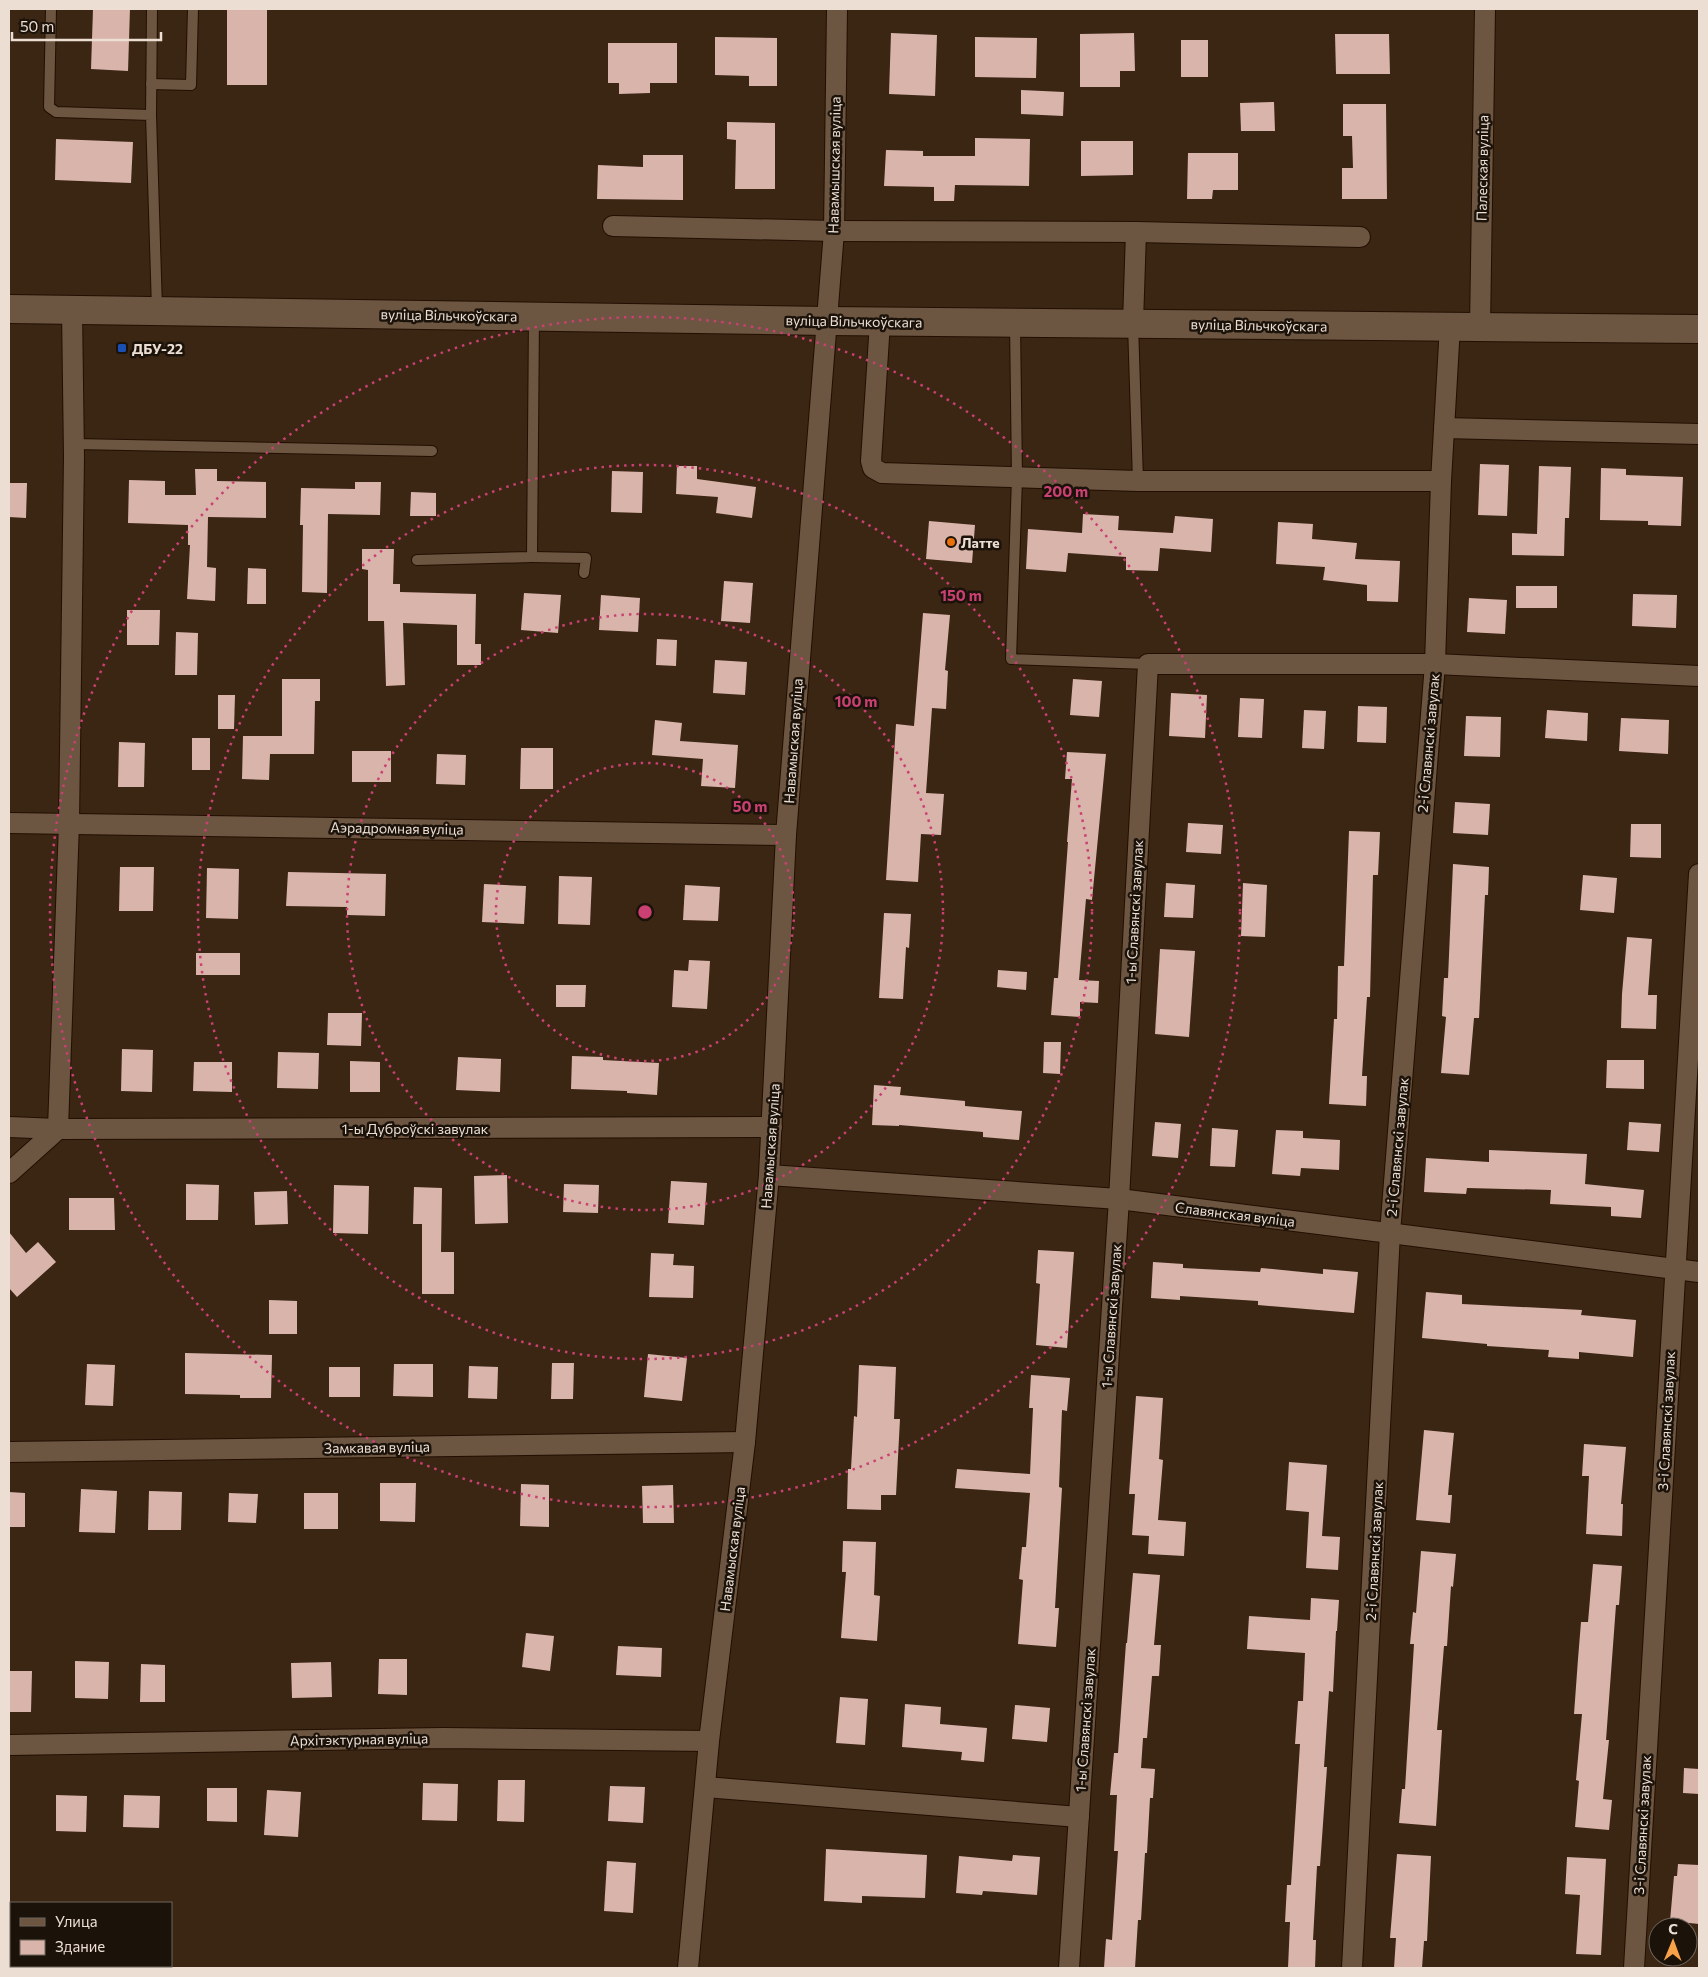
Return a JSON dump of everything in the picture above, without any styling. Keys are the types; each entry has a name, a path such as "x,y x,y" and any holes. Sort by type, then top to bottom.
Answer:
{"main road":[{"name":"вуліца Вільчкоўскага","path":"9,309 880,322 1699,329"}],"street":[{"name":"Навамышская вуліца","path":"828,321 834,232 837,9"},
{"name":"Палеская вуліца","path":"1480,327 1485,9"},
{"path":"613,226 834,232 1136,232 1360,237"},
{"path":"1133,323 1136,232"},
{"path":"9,1173 58,1129 68,823 74,444 72,310"},
{"name":"Навамыская вуліца","path":"688,1968 709,1741 745,1442 770,1175 786,835 820,395 828,321"},
{"path":"880,322 871,461 874,468 882,473 1138,481 1441,481"},
{"name":"2-і Славянскі завулак","path":"1352,1968 1390,1233 1435,664 1441,481 1450,326"},
{"path":"1444,428 1699,434"},
{"path":"1148,664 1435,664 1699,676"},
{"name":"1-ы Славянскі завулак","path":"1070,1968 1119,1199 1148,664"},
{"name":"Аэрадромная вуліца","path":"9,823 786,835"},
{"name":"3-і Славянскі завулак","path":"1634,1968 1674,1269 1699,874"},
{"name":"1-ы Дуброўскі завулак","path":"9,1127 58,1129 772,1127"},
{"name":"Славянская вуліца","path":"770,1175 1119,1199 1699,1272"},
{"name":"Замкавая вуліца","path":"9,1452 745,1442"},
{"name":"Архітэктурная вуліца","path":"9,1745 443,1738 709,1741"},
{"path":"705,1787 1079,1817"}],"lane":[{"path":"51,9 49,107 56,112 151,115"},
{"path":"152,9 151,115 157,311"},
{"path":"151,84 191,85 192,9"},
{"path":"532,557 534,316"},
{"path":"1014,322 1017,478 1012,659 1148,664"},
{"path":"1133,323 1138,481"},
{"path":"74,444 432,451"},
{"path":"417,560 532,557 586,558 584,573"}],"building":[{"path":"93,9 130,9 128,71 91,69"},
{"path":"227,9 267,9 267,85 227,85"},
{"path":"891,33 937,35 935,96 889,94"},
{"path":"1134,33 1135,71 1120,71 1120,87 1080,87 1080,34"},
{"path":"1335,34 1389,34 1390,74 1336,74"},
{"path":"715,37 777,38 777,86 749,86 749,76 715,75"},
{"path":"975,37 1037,38 1036,78 975,77"},
{"path":"1181,40 1208,40 1208,77 1181,77"},
{"path":"608,43 677,43 677,83 650,83 650,93 619,94 619,83 608,83"},
{"path":"1021,90 1064,92 1063,116 1021,114"},
{"path":"1274,102 1275,131 1241,131 1240,103"},
{"path":"1343,104 1386,104 1387,199 1342,199 1342,168 1353,168 1352,136 1343,136"},
{"path":"727,122 775,123 775,189 735,189 736,140 727,139"},
{"path":"975,138 1030,139 1029,186 955,185 954,201 934,201 934,187 884,186 886,150 923,151 923,156 975,156"},
{"path":"56,139 133,142 131,183 55,180"},
{"path":"1081,141 1133,141 1133,175 1081,176"},
{"path":"1188,153 1238,153 1238,190 1213,190 1212,199 1187,199"},
{"path":"643,155 683,155 683,200 597,199 598,165 643,167"},
{"path":"1480,464 1509,465 1507,516 1478,515"},
{"path":"677,466 697,466 697,479 756,487 752,518 716,513 718,497 676,494"},
{"path":"1539,466 1571,467 1569,518 1565,518 1564,556 1512,555 1512,533 1537,534"},
{"path":"1601,468 1626,469 1626,475 1683,477 1681,526 1648,525 1648,521 1600,520"},
{"path":"195,469 217,469 217,481 266,482 266,518 208,517 207,567 216,568 215,601 187,599 190,545 188,545 188,525 128,523 129,480 165,481 165,495 196,495"},
{"path":"612,471 643,472 642,513 611,512"},
{"path":"355,482 381,482 380,515 328,514 327,593 302,592 303,525 300,525 301,488 355,489"},
{"path":"9,483 27,483 26,518 9,517"},
{"path":"411,492 436,493 436,516 410,516"},
{"path":"1083,514 1119,516 1118,530 1173,533 1175,516 1213,519 1211,552 1160,548 1158,571 1126,570 1126,557 1068,553 1066,572 1026,569 1028,529 1082,533"},
{"name":"Латте","path":"929,521 975,525 972,563 926,559"},
{"path":"1278,522 1313,524 1312,539 1357,543 1355,559 1400,561 1398,602 1367,601 1367,585 1323,580 1325,567 1276,564"},
{"path":"362,549 394,549 393,584 400,584 400,592 476,594 475,644 481,644 481,665 457,665 457,625 403,623 405,685 386,686 384,621 368,621 368,570 362,569"},
{"path":"248,568 266,569 266,604 247,604"},
{"path":"724,581 753,583 750,623 721,621"},
{"path":"1516,586 1557,586 1557,608 1516,608"},
{"path":"524,593 561,595 558,633 521,630"},
{"path":"1633,594 1677,595 1676,628 1632,626"},
{"path":"601,595 640,598 638,632 599,630"},
{"path":"1469,598 1507,600 1505,634 1467,632"},
{"path":"127,610 160,610 159,645 127,645"},
{"path":"923,613 950,615 945,670 948,671 946,709 932,708 926,793 944,794 941,835 921,834 918,882 886,880 896,724 914,726"},
{"path":"176,632 198,633 197,675 175,675"},
{"path":"657,639 677,640 676,666 656,665"},
{"path":"715,660 747,662 745,695 713,693"},
{"path":"282,679 320,679 320,701 315,701 314,754 270,754 269,780 242,779 243,736 282,736"},
{"path":"1073,679 1102,681 1099,717 1070,715"},
{"path":"1171,693 1207,695 1205,738 1169,736"},
{"path":"218,695 235,695 234,729 218,729"},
{"path":"1240,698 1264,699 1262,738 1238,737"},
{"path":"1358,706 1387,707 1386,743 1357,742"},
{"path":"1304,710 1326,711 1324,749 1302,748"},
{"path":"1547,710 1588,713 1587,741 1545,738"},
{"path":"1466,716 1501,717 1500,757 1464,756"},
{"path":"1621,718 1669,720 1668,754 1619,751"},
{"path":"655,720 682,723 680,741 738,745 735,788 701,786 703,759 652,755"},
{"path":"192,738 210,738 210,770 192,770"},
{"path":"119,742 145,743 144,787 118,787"},
{"path":"521,748 553,748 553,789 520,789"},
{"path":"352,751 391,751 391,782 352,782"},
{"path":"1067,752 1106,754 1092,900 1086,899 1079,980 1099,981 1098,1003 1080,1002 1080,1017 1051,1015 1054,978 1058,978 1072,779 1065,779"},
{"path":"437,754 466,755 465,785 436,784"},
{"path":"1455,802 1490,804 1488,835 1453,833"},
{"path":"1188,823 1223,825 1221,854 1186,852"},
{"path":"1631,824 1661,824 1661,858 1630,857"},
{"path":"1349,831 1380,832 1378,875 1373,875 1370,997 1367,997 1362,1076 1367,1076 1366,1106 1329,1104 1334,1019 1337,1019 1338,966 1344,966"},
{"path":"1453,864 1489,867 1488,895 1485,895 1479,1018 1474,1018 1469,1075 1441,1073 1446,1017 1442,1016 1444,978 1448,978"},
{"path":"120,867 154,867 153,911 119,911"},
{"path":"207,868 239,869 238,919 206,918"},
{"path":"288,872 386,874 385,916 347,915 347,907 286,906"},
{"path":"1583,875 1617,878 1614,913 1580,910"},
{"path":"559,876 592,877 590,925 558,924"},
{"path":"1166,883 1195,885 1193,918 1164,917"},
{"path":"1243,883 1267,885 1265,937 1241,936"},
{"path":"484,884 526,886 524,924 482,922"},
{"path":"685,885 720,887 718,921 683,920"},
{"path":"884,913 911,914 909,948 906,947 903,999 879,998"},
{"path":"1627,937 1652,939 1648,995 1657,995 1656,1029 1621,1028"},
{"path":"1160,949 1195,951 1189,1037 1155,1034"},
{"path":"196,953 240,953 240,975 196,975"},
{"path":"689,960 710,961 707,1009 672,1007 674,970 688,971"},
{"path":"998,970 1027,972 1026,990 997,987"},
{"path":"556,985 586,985 585,1007 556,1007"},
{"path":"328,1013 362,1013 361,1046 327,1045"},
{"path":"1044,1042 1061,1042 1060,1074 1043,1073"},
{"path":"122,1049 153,1050 152,1092 121,1091"},
{"path":"278,1052 319,1053 318,1089 277,1088"},
{"path":"572,1056 603,1057 603,1060 659,1063 657,1095 627,1093 627,1091 571,1089"},
{"path":"458,1057 501,1059 500,1092 456,1090"},
{"path":"1607,1060 1644,1060 1644,1089 1606,1088"},
{"path":"350,1061 380,1062 380,1092 350,1092"},
{"path":"194,1062 232,1062 232,1092 193,1091"},
{"path":"874,1085 901,1087 900,1095 965,1101 965,1106 1022,1111 1019,1140 983,1137 983,1132 899,1125 872,1125"},
{"path":"1155,1122 1181,1124 1178,1158 1152,1156"},
{"path":"1629,1122 1661,1124 1659,1152 1627,1150"},
{"path":"1212,1128 1238,1130 1235,1167 1210,1166"},
{"path":"1276,1130 1303,1131 1303,1138 1340,1140 1339,1170 1301,1168 1300,1176 1272,1174"},
{"path":"1489,1150 1587,1154 1585,1184 1644,1190 1641,1218 1611,1216 1611,1207 1550,1204 1551,1190 1467,1188 1466,1194 1424,1192 1426,1158 1489,1162"},
{"path":"507,1175 508,1223 475,1224 474,1176"},
{"path":"671,1181 707,1183 704,1225 668,1223"},
{"path":"186,1184 219,1185 218,1220 186,1220"},
{"path":"564,1184 599,1185 598,1213 563,1212"},
{"path":"334,1185 369,1186 368,1234 333,1233"},
{"path":"414,1187 442,1188 441,1252 454,1252 454,1294 422,1294 422,1224 413,1224"},
{"path":"287,1191 288,1224 255,1225 254,1192"},
{"path":"69,1198 114,1198 115,1230 69,1230"},
{"path":"9,1232 26,1253 38,1242 56,1262 17,1297 9,1288"},
{"path":"1038,1250 1074,1252 1067,1348 1036,1345 1040,1284 1036,1283"},
{"path":"651,1253 674,1254 673,1265 694,1266 693,1298 649,1297"},
{"path":"1153,1262 1183,1264 1183,1268 1260,1272 1261,1268 1323,1274 1323,1269 1358,1272 1354,1313 1258,1305 1258,1301 1180,1296 1180,1300 1151,1298"},
{"path":"1426,1292 1462,1295 1462,1304 1582,1310 1581,1315 1636,1320 1633,1357 1579,1352 1579,1359 1548,1357 1549,1350 1487,1346 1487,1344 1422,1338"},
{"path":"269,1300 297,1301 297,1334 269,1334"},
{"path":"185,1353 272,1355 271,1398 240,1398 240,1395 185,1394"},
{"path":"648,1354 687,1358 682,1401 644,1397"},
{"path":"552,1363 574,1363 573,1399 551,1399"},
{"path":"87,1364 115,1365 113,1406 85,1405"},
{"path":"394,1364 433,1364 433,1397 393,1396"},
{"path":"859,1365 896,1367 894,1419 900,1419 896,1495 881,1495 881,1510 847,1509 848,1469 851,1469 854,1416 857,1417"},
{"path":"469,1366 498,1367 497,1399 468,1398"},
{"path":"329,1367 360,1367 360,1397 329,1397"},
{"path":"1031,1375 1070,1378 1067,1411 1062,1410 1059,1487 1062,1488 1055,1608 1059,1608 1056,1647 1018,1644 1023,1580 1019,1579 1022,1547 1026,1547 1030,1493 955,1488 957,1469 1030,1474 1033,1408 1029,1408"},
{"path":"1136,1396 1163,1398 1159,1459 1163,1460 1158,1520 1186,1522 1184,1556 1148,1554 1149,1536 1132,1535 1135,1494 1129,1494"},
{"path":"1424,1430 1454,1433 1448,1495 1452,1495 1450,1523 1416,1520"},
{"path":"1584,1444 1626,1447 1621,1504 1623,1504 1622,1536 1586,1534 1589,1476 1582,1476"},
{"path":"1289,1462 1327,1465 1322,1536 1340,1537 1338,1570 1306,1568 1309,1512 1286,1510"},
{"path":"380,1483 416,1483 415,1522 380,1521"},
{"path":"521,1484 549,1485 549,1527 520,1526"},
{"path":"673,1485 674,1523 643,1523 642,1486"},
{"path":"81,1489 117,1491 115,1533 79,1532"},
{"path":"149,1491 182,1492 181,1530 148,1530"},
{"path":"9,1492 25,1493 25,1527 9,1527"},
{"path":"229,1493 258,1494 256,1523 228,1522"},
{"path":"304,1493 338,1493 338,1529 304,1529"},
{"path":"843,1541 876,1542 874,1595 880,1596 877,1641 841,1638 846,1572 842,1572"},
{"path":"1421,1551 1456,1554 1453,1587 1451,1586 1447,1646 1444,1646 1437,1730 1442,1730 1436,1826 1399,1823 1402,1789 1405,1789 1414,1644 1410,1644 1413,1612 1416,1613"},
{"path":"1593,1564 1622,1566 1619,1605 1616,1605 1606,1740 1609,1740 1603,1799 1612,1800 1609,1830 1575,1827 1579,1781 1576,1780 1582,1714 1574,1714 1581,1622 1588,1622"},
{"path":"1133,1573 1160,1575 1154,1645 1161,1645 1159,1676 1152,1676 1147,1738 1143,1738 1141,1768 1155,1769 1153,1798 1150,1798 1147,1853 1145,1853 1141,1920 1138,1920 1135,1968 1104,1968 1106,1939 1112,1940 1118,1851 1114,1851 1117,1795 1110,1795 1114,1753 1118,1753"},
{"path":"1311,1598 1339,1600 1333,1692 1329,1691 1324,1767 1327,1767 1320,1866 1317,1866 1313,1940 1316,1940 1315,1968 1288,1968 1290,1922 1285,1922 1287,1885 1291,1885 1300,1744 1295,1744 1298,1701 1303,1701 1305,1653 1247,1649 1249,1616 1310,1620"},
{"path":"526,1633 554,1636 550,1671 522,1667"},
{"path":"618,1646 662,1648 661,1677 616,1675"},
{"path":"379,1659 407,1659 407,1695 378,1694"},
{"path":"75,1661 109,1662 108,1699 75,1698"},
{"path":"331,1662 332,1697 292,1698 291,1663"},
{"path":"141,1664 165,1665 165,1702 140,1702"},
{"path":"9,1671 32,1671 31,1712 9,1712"},
{"path":"840,1697 868,1699 865,1745 836,1743"},
{"path":"905,1704 941,1707 940,1724 987,1728 984,1762 961,1760 962,1752 902,1747"},
{"path":"1015,1705 1050,1708 1047,1742 1012,1739"},
{"path":"1684,1768 1699,1769 1699,1794 1683,1793"},
{"path":"498,1780 525,1780 524,1822 497,1821"},
{"path":"423,1783 458,1784 457,1821 422,1820"},
{"path":"610,1786 645,1787 643,1823 608,1821"},
{"path":"207,1788 237,1788 237,1822 207,1821"},
{"path":"267,1790 301,1792 298,1837 264,1835"},
{"path":"56,1795 87,1796 86,1832 56,1831"},
{"path":"124,1795 160,1796 159,1828 123,1827"},
{"path":"826,1849 927,1855 925,1898 862,1896 862,1903 824,1901"},
{"path":"1397,1854 1431,1856 1427,1941 1424,1941 1422,1968 1394,1968 1396,1938 1390,1938"},
{"path":"1013,1855 1040,1857 1037,1895 983,1891 982,1895 956,1893 959,1856 1012,1861"},
{"path":"1567,1857 1606,1859 1601,1955 1576,1954 1580,1895 1565,1894"},
{"path":"607,1861 636,1863 633,1913 604,1911"},
{"path":"1678,1864 1699,1865 1699,1924 1698,1917 1670,1917 1674,1876 1677,1876"}],"place":[{"name":"ДБУ-22","path":"122,348"},
{"name":"Латте","path":"951,542"}]}
